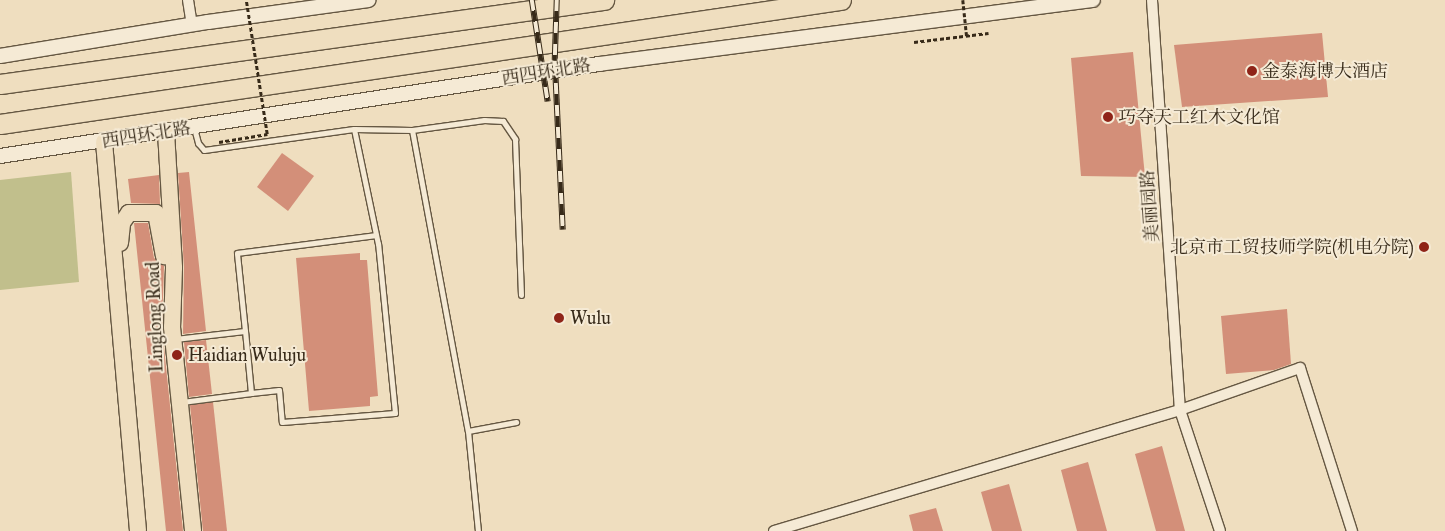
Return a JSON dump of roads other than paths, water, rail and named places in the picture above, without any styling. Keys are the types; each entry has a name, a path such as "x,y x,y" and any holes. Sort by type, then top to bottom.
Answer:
{"highway":[{"path":"0,84 604,0"},
{"name":"西四环北路","path":"0,124 841,0"}],"main road":[{"name":"Linglong Road","path":"166,132 173,258 172,333 193,531"},
{"name":"Linglong Road","path":"104,142 138,531"},
{"path":"116,278 122,223 129,213 156,213 159,220 172,333"}],"street":[{"path":"188,0 192,24"},
{"path":"0,56 192,24 368,0"},
{"name":"西四环北路","path":"0,156 104,142 599,64 1093,0"},
{"name":"美丽园路","path":"1152,0 1180,410 1220,531"},
{"path":"774,531 1180,410 1300,368 1352,531"}],"lane":[{"path":"194,128 198,143 204,150 354,129 412,130 493,121 502,122 515,139 521,295"},
{"path":"180,402 279,390 282,422 395,413 376,235 354,129"},
{"path":"412,130 468,431 478,531"},
{"path":"251,393 237,253 376,235"},
{"path":"172,333 245,332"},
{"path":"468,431 516,422"}],"railway":[{"path":"532,0 548,102"},
{"path":"557,0 555,61 563,230"}],"place":[{"name":"金泰海博大酒店","path":"1252,71"},
{"name":"巧夺天工红木文化馆","path":"1108,117"},
{"name":"北京市工贸技师学院(机电分院)","path":"1424,247"},
{"name":"Wulu","path":"559,318"},
{"name":"Haidian Wuluju","path":"177,355"}]}
